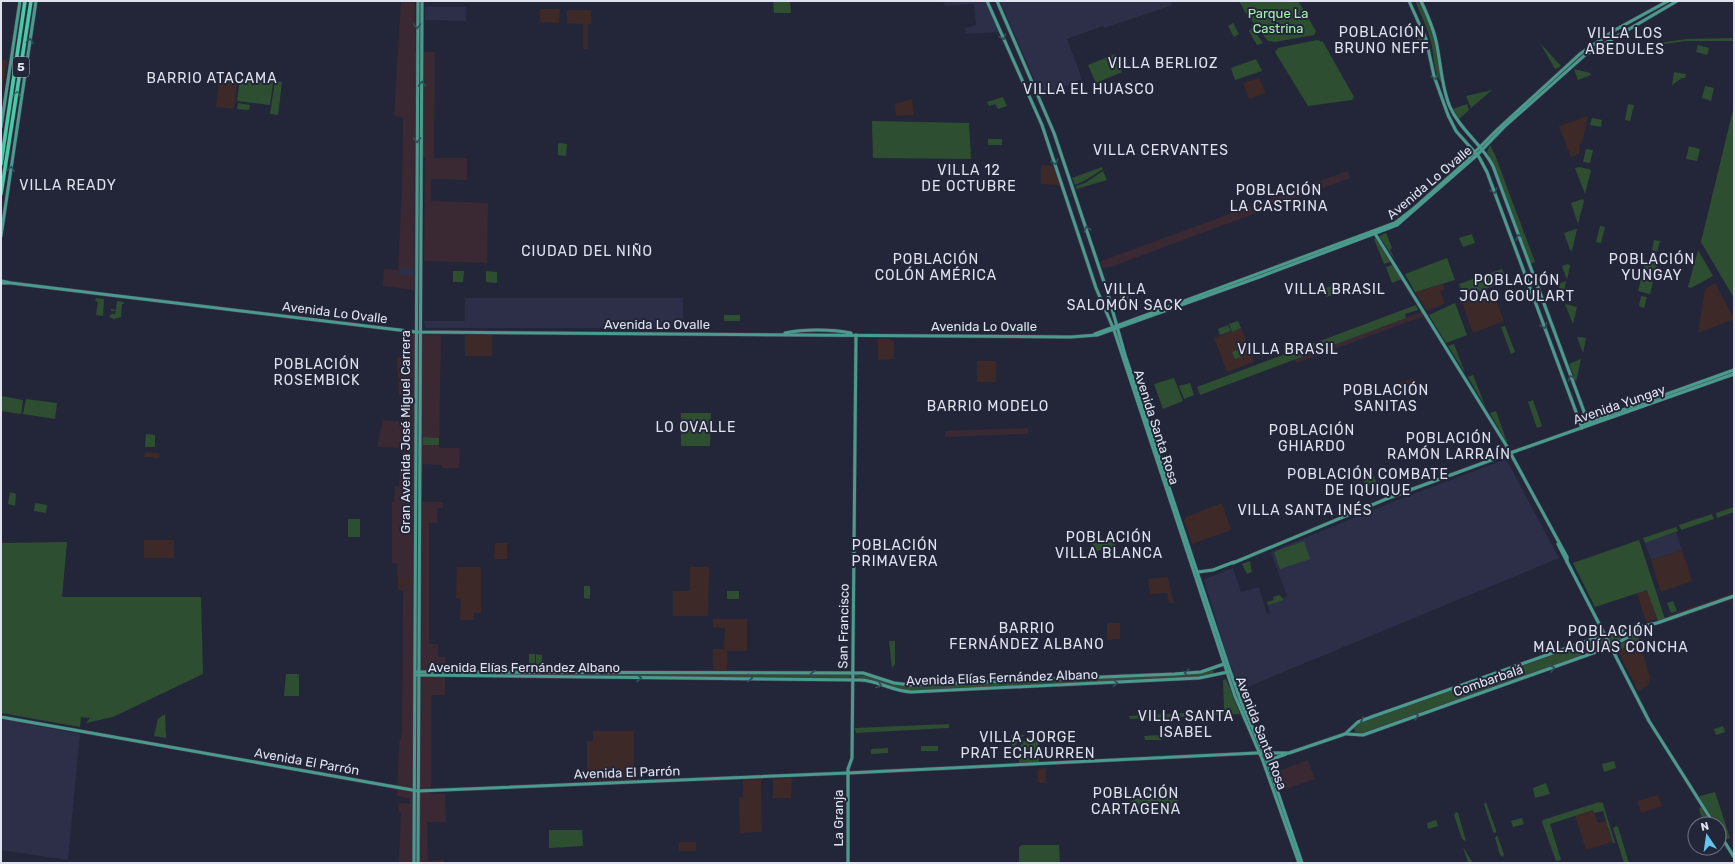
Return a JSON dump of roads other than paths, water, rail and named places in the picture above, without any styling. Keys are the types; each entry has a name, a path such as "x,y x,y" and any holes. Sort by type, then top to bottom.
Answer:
{"highway":[{"name":"5","path":"1,164 25,1"},
{"name":"5","path":"1,194 31,1"}],"main road":[{"path":"1,127 20,1"},
{"path":"1,236 36,1"},
{"name":"Gran Avenida José Miguel Carrera","path":"414,863 418,1"},
{"name":"Gran Avenida José Miguel Carrera","path":"418,863 422,1"},
{"name":"Avenida Santa Rosa","path":"987,1 1042,126 1096,288 1113,329 1196,572 1229,670 1238,704 1267,761 1302,863"},
{"name":"Avenida Santa Rosa","path":"997,1 1052,127 1107,291 1117,328 1196,572 1224,664 1229,670"},
{"path":"1409,1 1426,39 1433,72 1446,111 1456,131 1476,154 1487,172 1581,426"},
{"path":"1421,1 1434,33 1444,90 1449,105 1460,125 1481,148 1495,170 1588,424"},
{"name":"Avenida Lo Ovalle","path":"1,282 416,332 1088,336 1117,328 1394,226 1404,220 1476,154 1580,54 1615,30 1668,1"},
{"name":"Avenida Lo Ovalle","path":"1481,148 1585,55 1677,1"},
{"path":"417,107 422,112"},
{"path":"417,174 421,177"},
{"path":"1375,233 1510,453 1556,536 1561,552 1649,721 1709,816"},
{"name":"San Francisco","path":"848,773 848,767 852,756 852,673 856,510 856,335"},
{"path":"416,367 420,371"},
{"name":"Avenida Yungay","path":"1588,424 1734,370"},
{"name":"Avenida Yungay","path":"1196,572 1213,570 1233,563 1388,499 1581,426 1734,374"},
{"path":"415,488 420,484"},
{"name":"Combarbalá","path":"1345,734 1363,735 1610,647 1657,623 1734,596"},
{"name":"Combarbalá","path":"1262,753 1290,753 1345,734 1358,722 1374,716 1604,635 1657,623"},
{"path":"1633,628 1635,633"},
{"name":"Avenida Elías Fernández Albano","path":"1224,664 1201,672 1175,674 911,685 894,683 868,674 852,673 418,671 414,673 418,676 853,679 866,680 891,689 911,692 1183,679 1216,675 1229,670"},
{"path":"1215,668 1218,671 1216,675"},
{"path":"684,673 684,678"},
{"path":"738,673 738,678"},
{"name":"Avenida El Parrón","path":"1,717 414,790 848,773 1262,753"},
{"path":"1353,728 1355,734"},
{"name":"Avenida Santa Rosa","path":"1262,753 1299,863"},
{"path":"1272,753 1272,759"},
{"path":"1267,761 1290,753"},
{"name":"La Granja","path":"848,773 848,863"},
{"path":"1727,846 1734,857"}],"district":[{"name":"POBLACIÓN BRUNO NEFF","path":"1382,40"},
{"name":"VILLA LOS ABEDULES","path":"1625,42"},
{"name":"VILLA BERLIOZ","path":"1163,63"},
{"name":"BARRIO ATACAMA","path":"212,78"},
{"name":"VILLA EL HUASCO","path":"1089,89"},
{"name":"VILLA CERVANTES","path":"1161,150"},
{"name":"VILLA 12 DE OCTUBRE","path":"969,178"},
{"name":"VILLA READY","path":"68,185"},
{"name":"POBLACIÓN LA CASTRINA","path":"1279,198"},
{"name":"CIUDAD DEL NIÑO","path":"587,251"},
{"name":"POBLACIÓN COLÓN AMÉRICA","path":"936,268"},
{"name":"POBLACIÓN YUNGAY","path":"1652,268"},
{"name":"POBLACIÓN JOAO GOULART","path":"1517,288"},
{"name":"VILLA BRASIL","path":"1335,289"},
{"name":"VILLA SALOMÓN SACK","path":"1125,298"},
{"name":"VILLA BRASIL","path":"1288,349"},
{"name":"POBLACIÓN ROSEMBICK","path":"317,372"},
{"name":"POBLACIÓN SANITAS","path":"1386,398"},
{"name":"BARRIO MODELO","path":"988,406"},
{"name":"LO OVALLE","path":"696,427"},
{"name":"POBLACIÓN GHIARDO","path":"1312,438"},
{"name":"POBLACIÓN RAMÓN LARRAÍN","path":"1449,446"},
{"name":"POBLACIÓN COMBATE DE IQUIQUE","path":"1368,482"},
{"name":"VILLA SANTA INÉS","path":"1305,510"},
{"name":"POBLACIÓN VILLA BLANCA","path":"1109,546"},
{"name":"POBLACIÓN PRIMAVERA","path":"895,554"},
{"name":"BARRIO FERNÁNDEZ ALBANO","path":"1027,636"},
{"name":"POBLACIÓN MALAQUÍAS CONCHA","path":"1611,640"},
{"name":"VILLA SANTA ISABEL","path":"1186,724"},
{"name":"VILLA JORGE PRAT ECHAURREN","path":"1028,746"},
{"name":"POBLACIÓN CARTAGENA","path":"1136,802"}],"park label":[{"name":"Parque La Castrina","path":"1278,20"}]}
